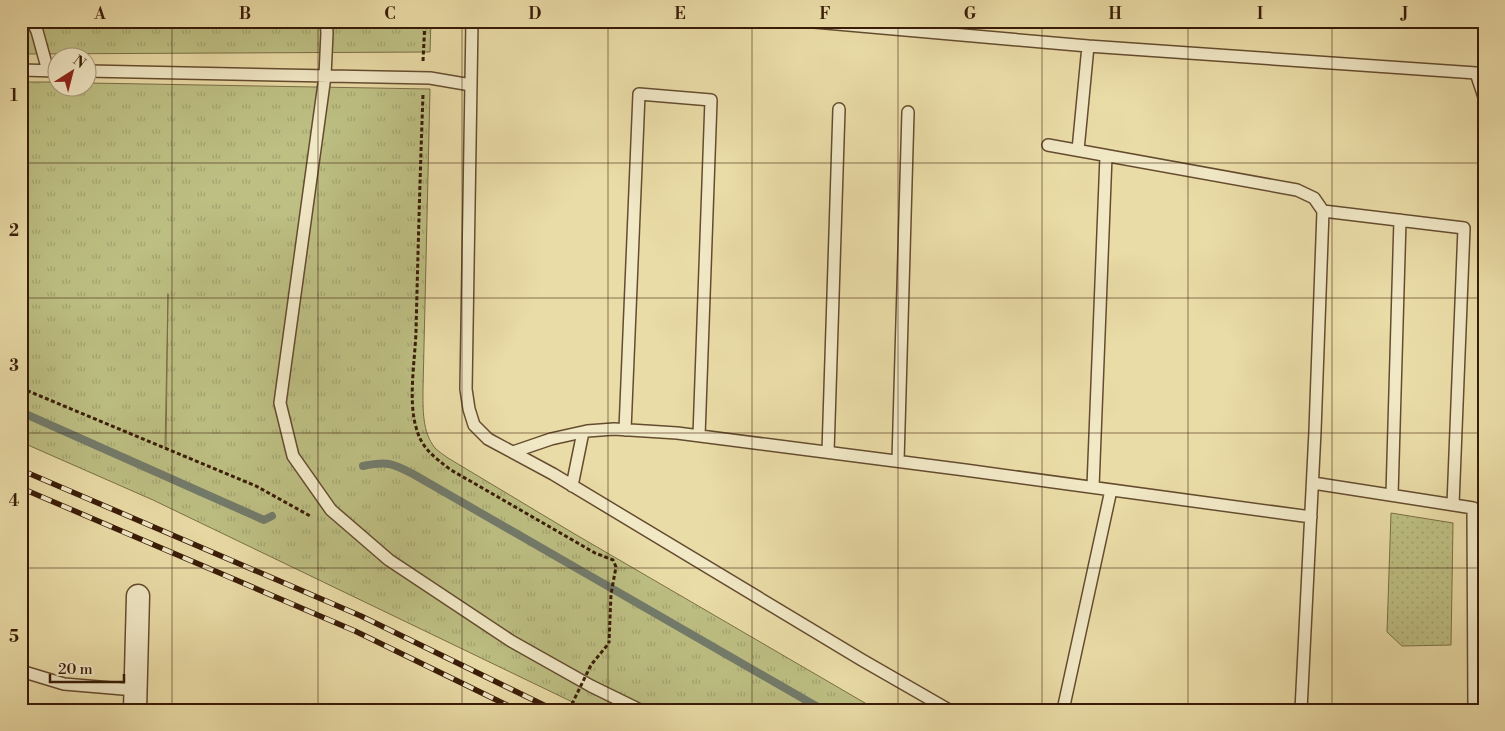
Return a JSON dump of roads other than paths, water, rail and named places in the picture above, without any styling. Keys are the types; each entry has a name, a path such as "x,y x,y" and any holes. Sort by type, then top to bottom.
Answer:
{"street":[{"path":"135,700 138,596"}],"lane":[{"path":"32,21 48,58"},
{"path":"326,21 325,76 280,403 293,456 331,510 389,560 511,641 640,710"},
{"path":"472,21 466,389 474,425 488,439 572,486 949,710"},
{"path":"803,21 1088,46 1476,73 1484,97"},
{"path":"1078,150 1088,46"},
{"path":"21,70 48,71"},
{"path":"98,71 430,78 471,85"},
{"path":"625,430 639,94 711,100 699,436"},
{"path":"828,452 839,109"},
{"path":"898,461 908,112"},
{"path":"1048,145 1297,190 1314,198 1323,211 1311,517 1300,710"},
{"path":"1093,487 1106,156"},
{"path":"1323,211 1464,228 1453,505"},
{"path":"1392,495 1400,220"},
{"path":"513,452 551,439 582,432 614,429 699,436 828,452 1311,517"},
{"path":"572,486 582,432"},
{"path":"1312,484 1473,508 1478,564 1474,710"},
{"path":"1064,710 1111,490"},
{"path":"21,671 64,684 135,700"}],"waterway":[{"path":"21,412 264,520 272,516"},
{"path":"363,466 389,464 400,467 823,710"}],"railway":[{"path":"21,470 361,616 554,710"},
{"path":"21,488 355,631 517,710"}]}
